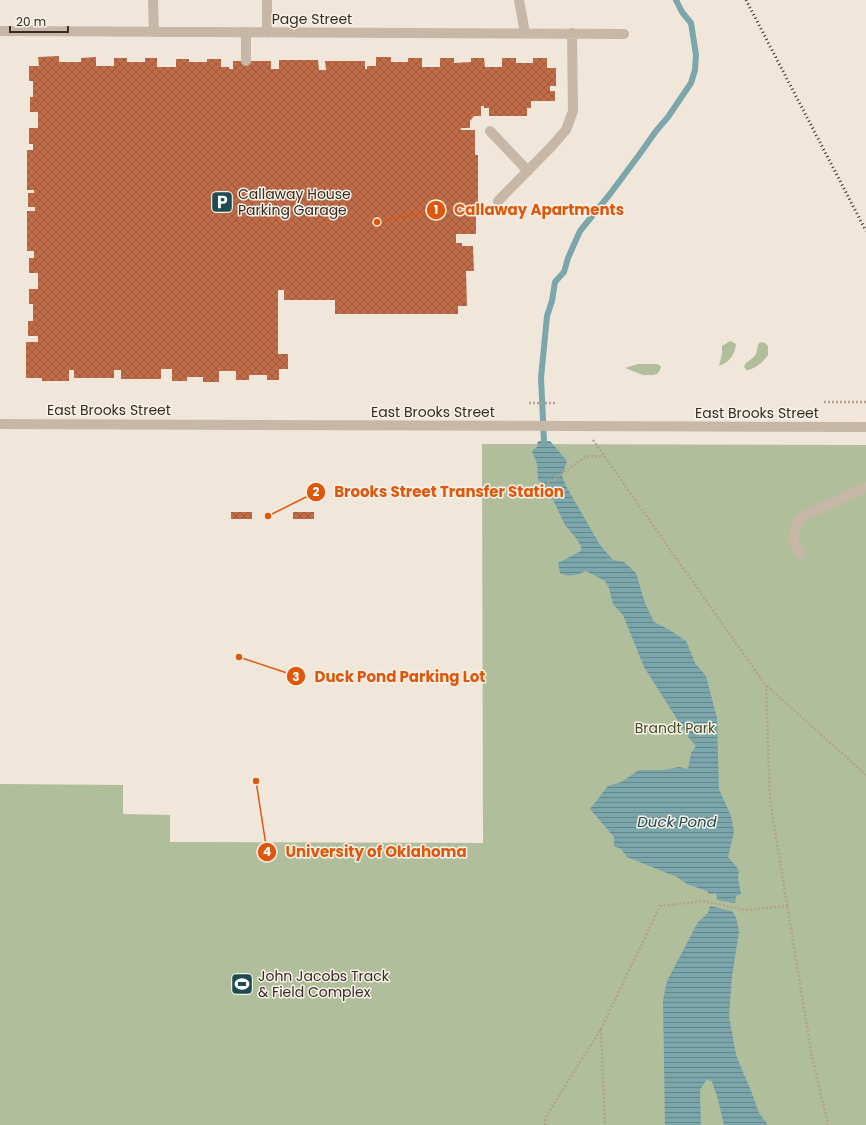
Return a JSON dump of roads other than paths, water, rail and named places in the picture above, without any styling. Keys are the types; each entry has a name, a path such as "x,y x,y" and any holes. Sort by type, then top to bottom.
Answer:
{"street":[{"path":"153,0 154,32"},
{"path":"267,0 267,33"},
{"path":"519,0 525,33"},
{"name":"Page Street","path":"0,31 624,34"},
{"path":"246,32 246,61"},
{"path":"498,201 566,130 573,111 572,33"},
{"path":"490,131 528,171"},
{"name":"East Brooks Street","path":"0,424 866,427"},
{"path":"800,554 793,540 795,529 801,517 865,491"}],"water":[{"name":"Duck Pond","path":"539,441 550,441 567,461 562,476 566,486 600,545 613,560 624,562 636,573 645,603 654,622 670,630 686,641 695,663 706,676 717,718 719,789 731,816 734,832 728,857 739,870 738,878 741,894 736,896 735,903 717,900 716,893 709,894 707,891 687,884 677,877 627,857 621,849 614,846 614,837 590,809 608,786 621,782 639,770 664,770 679,767 688,769 691,753 696,746 689,738 644,667 623,615 613,604 609,588 605,581 586,571 573,575 563,575 560,573 558,563 581,551 581,546 565,525 549,491 538,480 537,464 532,451 538,446 537,443"},
{"path":"710,906 732,911 736,917 739,932 732,976 729,1016 736,1055 759,1113 768,1125 724,1125 712,1082 707,1079 700,1090 701,1125 665,1125 663,1000 667,981 698,922 708,913"}],"waterway":[{"path":"544,441 541,378 547,316 552,301 555,282 564,272 568,258 580,231 668,117 691,83 695,70 696,55 691,23 682,12 676,0"}],"railway":[{"path":"746,0 866,231"}],"place":[{"name":"Callaway House Parking Garage","path":"222,202"},
{"name":"Callaway Apartments","path":"377,222"},
{"name":"Brooks Street Transfer Station","path":"268,516"},
{"name":"Duck Pond Parking Lot","path":"239,657"},
{"name":"University of Oklahoma","path":"256,781"},
{"name":"John Jacobs Track & Field Complex","path":"242,984"}],"park label":[{"name":"Brandt Park","path":"675,728"}]}
